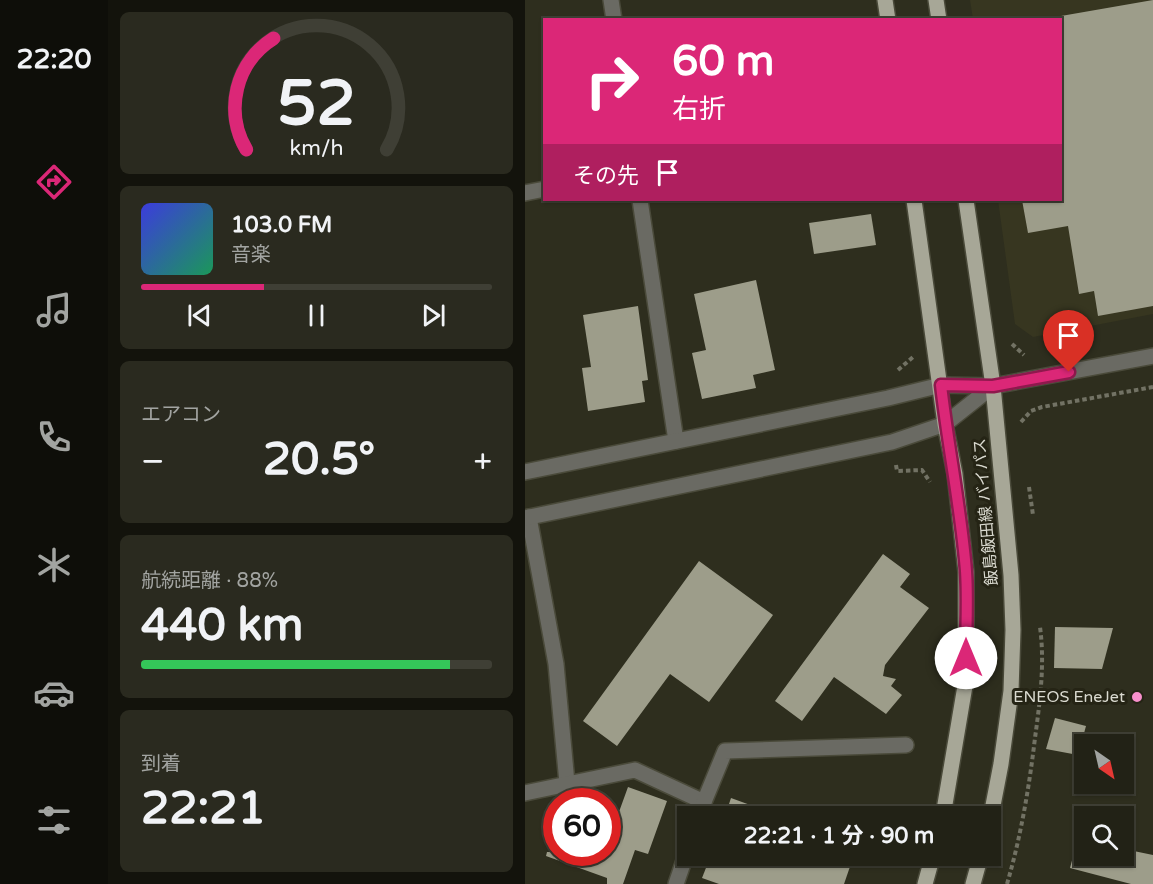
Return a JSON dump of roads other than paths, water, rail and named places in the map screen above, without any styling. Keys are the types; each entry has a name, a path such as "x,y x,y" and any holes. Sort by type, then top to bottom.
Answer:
{"main road":[{"path":"885,0 888,18"},
{"path":"936,0 939,18"},
{"name":"飯島飯田線 バイパス","path":"914,201 945,424 955,474 966,572 966,680 945,806"},
{"name":"飯島飯田線 バイパス","path":"966,201 993,386 1011,575 1013,630 1011,691 993,806"},
{"path":"925,884 930,866"},
{"path":"973,884 978,866"}],"street":[{"path":"611,0 614,18"},
{"path":"525,193 543,189"},
{"path":"640,201 676,441"},
{"path":"525,472 888,398 941,385 993,386 1153,356"},
{"path":"567,783 556,664 527,517 892,442 945,424 993,386"},
{"path":"703,806 725,751 906,745"},
{"path":"525,793 635,770 697,806"},
{"path":"676,884 682,866"}],"place":[{"name":"ENEOS EneJet","path":"1137,697"}]}
